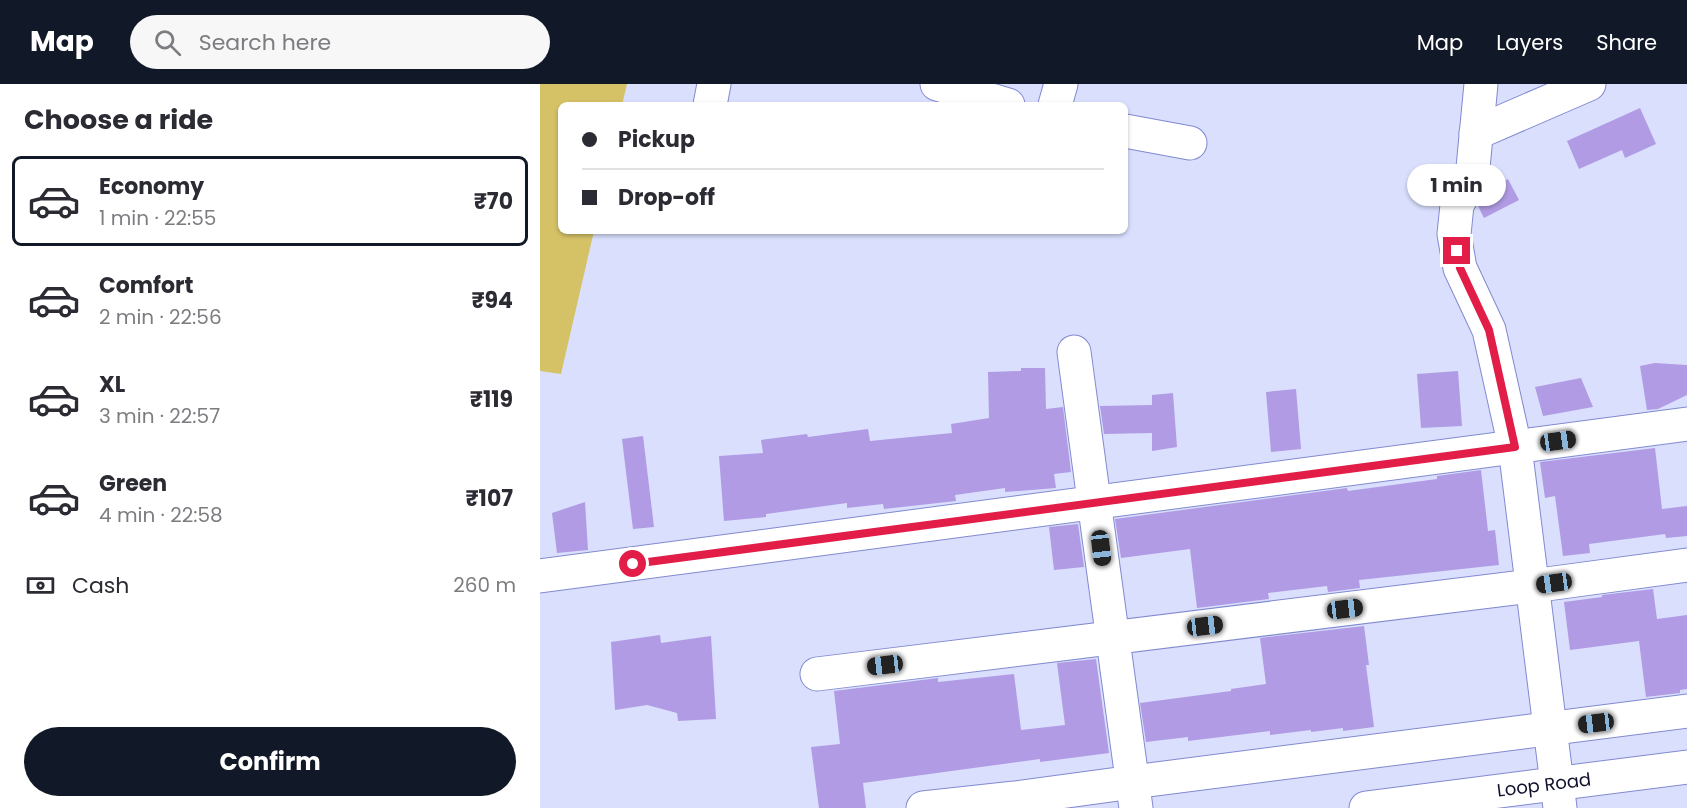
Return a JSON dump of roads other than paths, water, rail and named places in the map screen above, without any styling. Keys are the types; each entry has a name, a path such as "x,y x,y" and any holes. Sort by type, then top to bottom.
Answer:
{"street":[{"path":"711,102 714,84"},
{"path":"937,84 998,102"},
{"path":"1056,102 1060,84"},
{"path":"1481,84 1472,178 1457,205 1454,234 1460,268 1489,330 1515,447 1559,796"},
{"path":"1476,133 1588,84"},
{"path":"1128,132 1190,143"},
{"path":"1074,352 1135,795"},
{"path":"540,576 1687,424"},
{"path":"817,674 1687,565"},
{"path":"923,808 1015,798 1135,795 1550,729 1687,711"},
{"name":"Loop Road","path":"1366,808 1559,796 1687,767"}]}
